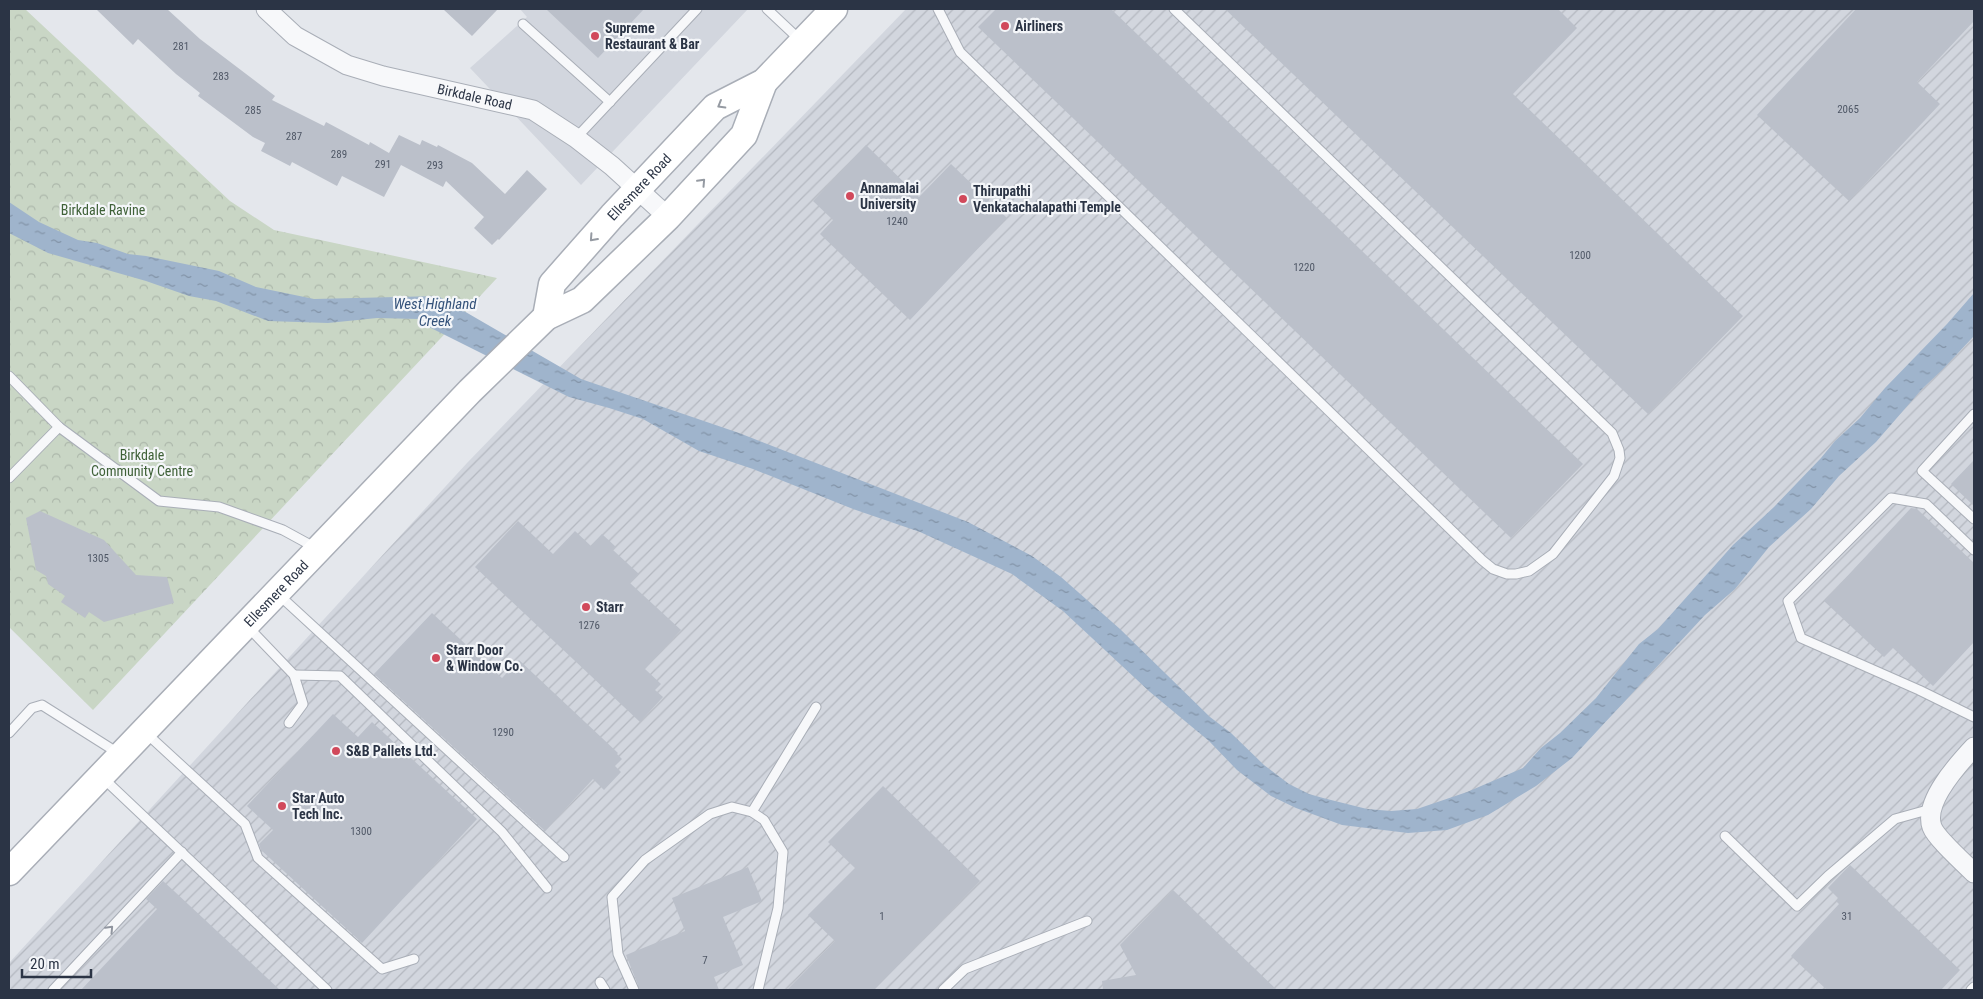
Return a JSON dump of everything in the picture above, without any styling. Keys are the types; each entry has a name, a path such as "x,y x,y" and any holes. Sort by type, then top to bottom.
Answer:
{"main road":[{"name":"Ellesmere Road","path":"546,317 552,284 638,190 715,107 764,82 828,11"},
{"name":"Ellesmere Road","path":"9,872 470,391 546,317 582,300 668,217 744,135 764,82"}],"street":[{"name":"Birkdale Road","path":"266,9 295,36 348,65 383,76 533,110 576,138 668,217"},
{"path":"1974,747 1950,773 1931,809 1932,827 1974,873"}],"lane":[{"path":"576,138 697,9"},
{"path":"766,9 802,42"},
{"path":"938,9 960,52 1482,560 1493,569 1507,574 1528,571 1540,564 1553,554 1614,476 1620,458 1612,433 1174,9"},
{"path":"523,24 610,102"},
{"path":"9,376 59,426 159,501 219,507 283,530 319,549"},
{"path":"1974,414 1922,471 1974,519"},
{"path":"10,474 59,426"},
{"path":"1974,550 1926,504 1891,498 1788,601 1802,638 1920,690 1974,717"},
{"path":"277,593 564,857"},
{"path":"246,625 294,675 303,704 289,722"},
{"path":"294,675 340,676 502,832 547,888"},
{"path":"9,733 32,708 42,705 121,754"},
{"path":"752,812 816,707"},
{"path":"144,731 245,824 258,858 382,969 414,959"},
{"path":"101,776 327,990"},
{"path":"634,990 618,954 612,897 645,860 710,814 732,807 752,812 764,820 783,852 778,908 758,990"},
{"path":"1725,836 1797,906 1828,876 1895,819 1931,809"},
{"path":"53,990 182,852"},
{"path":"944,990 965,969 1087,921"},
{"path":"1971,990 1974,987"}],"shaded area":[{"path":"520,9 748,9 581,185 470,68 527,17"},
{"path":"906,9 1974,9 1974,990 9,990 9,963 467,463"}],"green space":[{"path":"9,9 25,9 230,201 274,230 497,278 93,710 9,627"}],"water":[{"name":"West Highland Creek","path":"9,202 39,222 78,240 97,243 128,254 219,271 256,287 314,299 438,296 581,379 739,433 968,522 1032,556 1061,577 1120,629 1210,717 1231,733 1264,765 1289,784 1309,794 1323,798 1367,809 1391,811 1417,809 1467,792 1523,768 1541,748 1560,733 1596,698 1639,644 1658,629 1733,545 1774,507 1835,441 1860,418 1885,388 1974,293 1974,336 1922,389 1876,442 1839,476 1811,509 1769,547 1735,589 1705,615 1572,758 1536,786 1488,815 1447,830 1408,833 1342,825 1296,808 1271,796 1237,770 1209,741 1150,692 1063,611 1012,574 920,532 853,509 753,469 699,451 643,419 569,397 427,326 418,319 377,318 328,323 268,321 216,301 189,296 146,281 48,253 9,233"}],"building":[{"path":"96,9 167,9 200,39 275,96 272,100 324,126 326,122 369,145 370,142 389,153 399,135 420,145 422,140 437,147 438,145 472,163 505,194 527,170 547,189 492,245 474,228 484,217 446,181 443,187 401,165 384,197 342,176 337,186 292,162 290,166 261,151 265,143 253,137 198,96 200,93 138,39 133,45"},
{"path":"443,9 498,9 472,36"},
{"path":"546,9 644,9 598,58"},
{"path":"996,9 1111,9 1583,464 1511,538 978,27"},
{"path":"1225,9 1558,9 1577,28 1513,94 1743,316 1648,414"},
{"path":"1856,9 1974,9 1974,21 1917,82 1940,104 1849,201 1757,115"},
{"path":"866,145 919,197 951,164 1007,218 910,320 820,234 833,220 813,201"},
{"path":"1974,460 1974,506 1951,484"},
{"path":"1911,508 1917,509 1974,563 1974,642 1933,686 1893,648 1884,657 1824,601"},
{"path":"40,511 104,540 136,575 167,577 174,603 104,622 89,612 85,618 61,602 65,596 48,584 46,576 36,570 26,518"},
{"name":"Starr","path":"518,521 553,554 575,531 591,546 602,534 616,547 613,550 639,574 630,583 681,630 645,669 661,684 655,690 663,697 640,722 475,567"},
{"path":"432,613 502,678 519,660 618,753 622,759 615,766 621,772 604,790 593,779 545,831 374,674"},
{"path":"333,714 358,737 372,722 477,819 362,943 261,850 259,844 273,830 247,806"},
{"path":"883,786 980,881 874,990 787,990 835,941 808,915 855,868 828,842"},
{"path":"1850,865 1960,970 1941,990 1827,990 1791,956 1839,904 1836,901 1838,898 1828,888"},
{"path":"748,867 762,901 723,917 743,965 714,977 719,990 640,990 626,955 685,931 672,898"},
{"path":"163,881 280,990 81,990 157,909 146,899"},
{"path":"1173,890 1277,990 1103,990 1102,981 1136,975 1120,945"}],"place":[{"name":"Airliners","path":"1005,26"},
{"name":"Supreme Restaurant & Bar","path":"595,36"},
{"name":"Annamalai University","path":"850,196"},
{"name":"Thirupathi Venkatachalapathi Temple","path":"963,199"},
{"name":"Starr","path":"586,607"},
{"name":"Starr Door & Window Co.","path":"436,658"},
{"name":"S&B Pallets Ltd.","path":"336,751"},
{"name":"Star Auto Tech Inc.","path":"282,806"}],"park label":[{"name":"Birkdale Ravine","path":"103,210"},
{"name":"Birkdale Community Centre","path":"142,464"}]}
